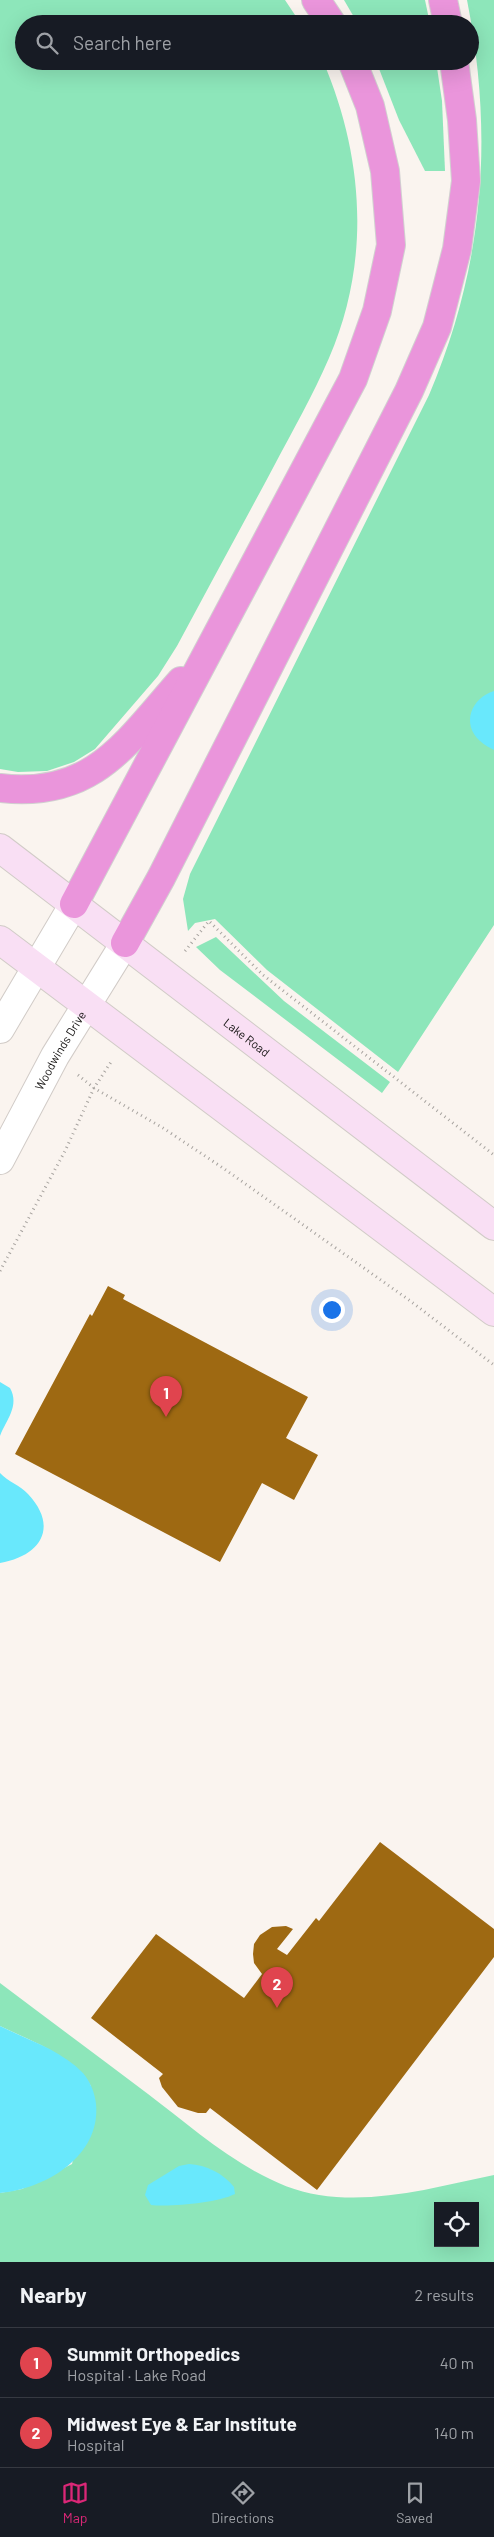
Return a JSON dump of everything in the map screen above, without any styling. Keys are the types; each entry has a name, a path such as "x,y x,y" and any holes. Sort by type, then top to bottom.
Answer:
{"highway":[{"path":"316,0 326,15"},
{"path":"443,0 446,15"},
{"path":"74,904 353,379 377,311 391,245 385,172 370,106 356,70"},
{"path":"125,943 161,878 409,391 436,327 457,249 466,180 462,120 455,70"},
{"path":"0,788 22,790 52,787 74,781 98,769 126,744 212,647"}],"main road":[{"name":"Lake Road","path":"0,848 125,943 174,984 494,1226"},
{"path":"0,940 494,1312"}],"street":[{"path":"0,1029 74,904"},
{"name":"Woodwinds Drive","path":"0,1160 55,1056 125,943"}],"path":[{"path":"208,921 263,975 494,1155"},
{"path":"0,1270 64,1151 94,1088 163,1128 223,1168 409,1300 494,1365"}],"green space":[{"path":"0,0 285,0 295,15 15,15 15,70 326,70 337,97 347,134 354,172 357,209 356,247 352,284 329,358 303,412 177,646 158,676 95,749 74,762 47,771 18,772 0,769"},
{"path":"344,0 425,0 428,15 353,15"},
{"path":"467,0 494,0 494,925 398,1072 267,970 215,919 195,923 188,931 183,899 190,874 429,395 448,347 462,298 479,200 481,151 480,101 477,70 479,70 479,15 469,15"},
{"path":"380,70 437,70 442,101 445,171 425,171 399,120"},
{"path":"216,937 284,1001 390,1082 382,1093 220,970 196,947"},
{"path":"0,1983 207,2140 251,2169 273,2181 296,2190 341,2197 385,2196 494,2175 494,2262 0,2262 0,2193 22,2189 72,2164 91,2086 73,2065 38,2044 0,2026"}],"water":[{"path":"494,691 494,750 474,734 470,720 474,705 486,694"},
{"path":"0,1382 10,1388 14,1401 11,1413 0,1436"},
{"path":"0,1473 28,1494 37,1506 44,1528 41,1538 35,1547 26,1554 0,1563"},
{"path":"0,2026 44,2046 74,2065 88,2080 96,2104 95,2123 90,2139 80,2154 52,2177 35,2185 0,2193"},
{"path":"189,2164 208,2168 219,2174 234,2187 235,2194 217,2200 194,2204 151,2205 145,2195 148,2185 179,2166"}],"building":[{"path":"108,1286 125,1295 123,1299 308,1397 286,1438 318,1455 294,1500 262,1483 220,1562 15,1454 90,1314 92,1316"},
{"path":"380,1842 494,1929 494,1957 317,2190 210,2108 206,2113 198,2113 178,2107 162,2087 159,2078 163,2074 91,2018 156,1934 244,1998 262,1974 254,1963 253,1954 254,1944 260,1935 272,1927 286,1926 293,1929 277,1949 287,1955 316,1918 319,1921"}],"place":[{"name":"Summit Orthopedics","path":"166,1417"},
{"name":"Midwest Eye & Ear Institute","path":"277,2008"}]}
